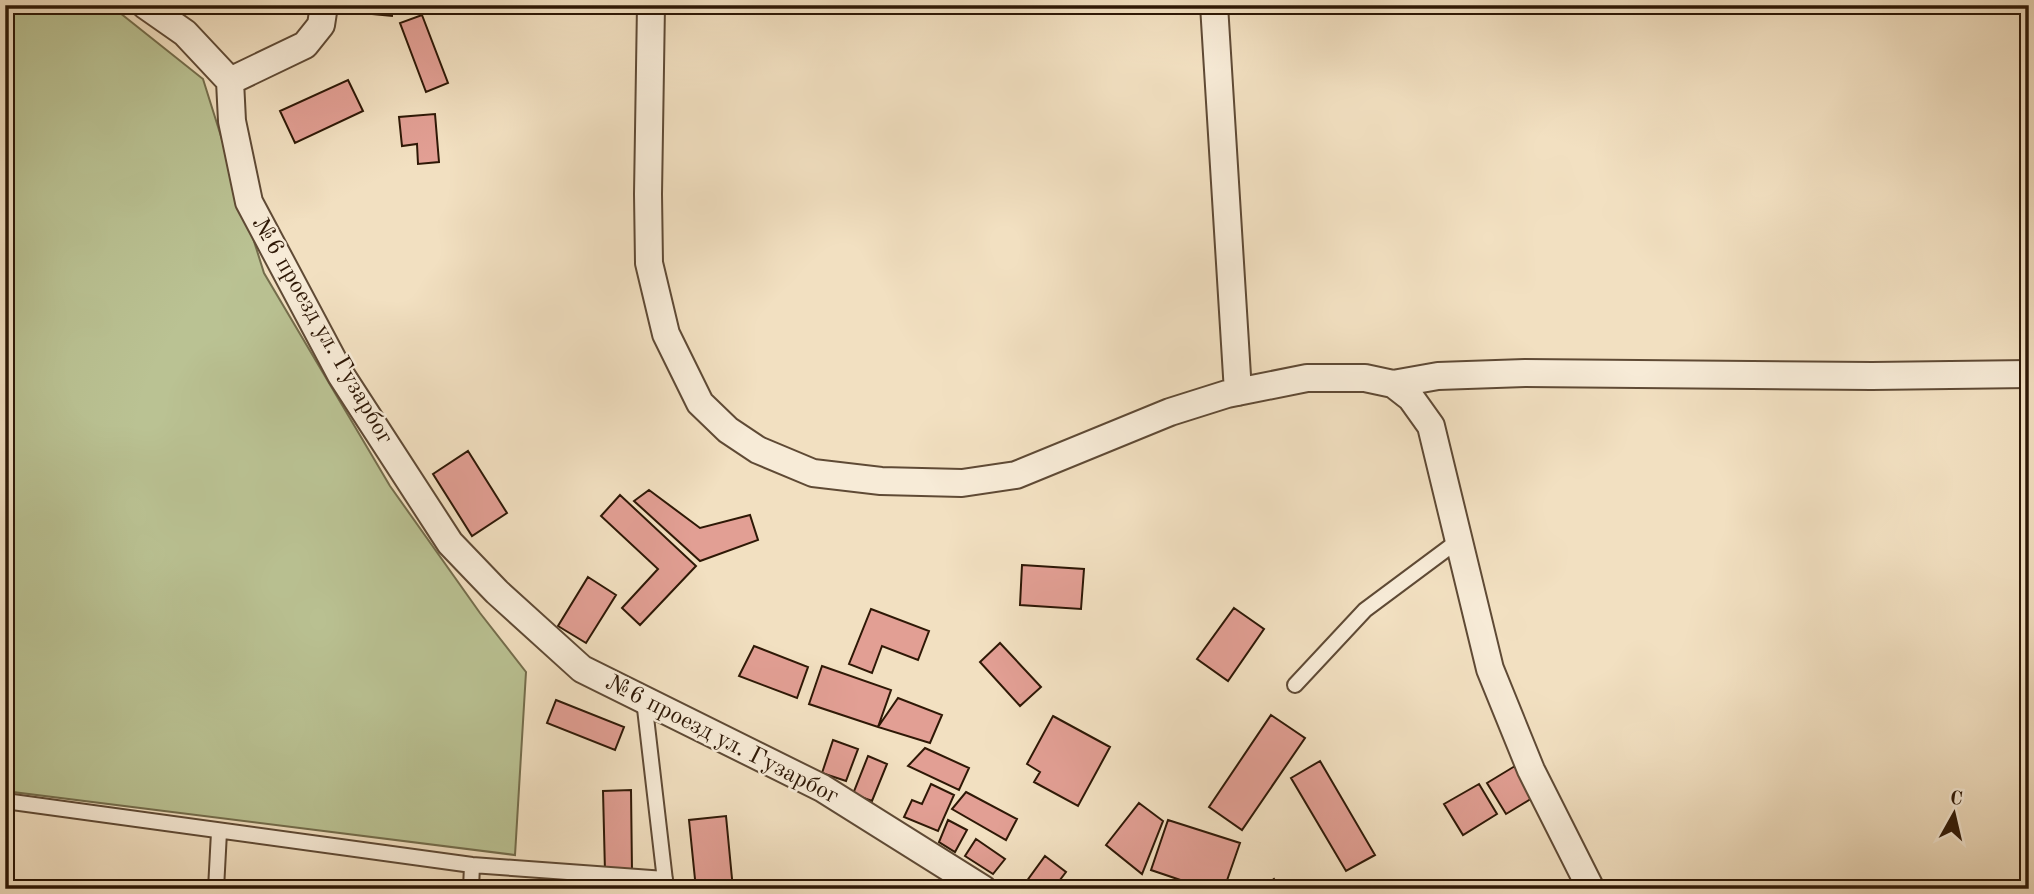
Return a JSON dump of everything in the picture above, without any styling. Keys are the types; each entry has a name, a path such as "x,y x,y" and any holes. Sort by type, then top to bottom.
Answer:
{"street":[{"path":"145,5 185,33 230,81 305,45 321,25 322,5"},
{"path":"651,5 649,263 666,334 700,402 729,430 758,450 813,473 881,481 962,483 1016,475 1170,412 1238,392 1307,378 1365,378 1393,384 1438,376 1525,373 1872,376 2029,373"},
{"path":"1214,5 1238,392"},
{"name":"№6 проезд ул. Гузарбог","path":"230,81 232,121 249,202 341,375 450,543 497,592 582,669 822,788 984,889"},
{"path":"1393,384 1411,398 1431,426 1490,669 1531,770 1591,889"}],"lane":[{"path":"1295,685 1366,610 1459,540"},
{"path":"5,801 472,865 665,884 644,700"},
{"path":"215,889 219,832"},
{"path":"471,889 472,865"}],"green space":[{"path":"5,5 110,5 203,79 264,273 390,486 480,613 526,672 515,855 5,791"}],"building":[{"path":"353,5 393,5 392,16 352,12"},
{"path":"422,15 448,83 426,92 400,23"},
{"path":"348,80 363,111 295,143 280,111"},
{"path":"435,114 439,162 418,164 417,144 402,146 399,117"},
{"path":"468,451 507,513 472,536 433,474"},
{"path":"649,490 700,528 750,515 758,540 700,561 634,501"},
{"path":"620,495 696,566 640,625 622,608 658,569 601,516"},
{"path":"1022,565 1084,569 1081,609 1020,605"},
{"path":"588,577 616,595 586,643 558,626"},
{"path":"1234,608 1264,629 1228,681 1197,659"},
{"path":"871,609 929,631 918,660 882,646 872,673 849,664"},
{"path":"1000,643 1041,687 1020,706 980,662"},
{"path":"754,646 808,667 797,698 739,676"},
{"path":"822,666 891,690 878,727 809,704"},
{"path":"898,698 942,715 930,743 878,727"},
{"path":"556,700 624,727 615,750 547,723"},
{"path":"1271,715 1305,738 1242,830 1209,807"},
{"path":"1053,716 1110,747 1078,806 1034,782 1040,772 1027,764"},
{"path":"833,740 858,749 846,781 822,773"},
{"path":"925,748 969,768 959,790 908,766"},
{"path":"868,756 887,764 872,801 853,794"},
{"path":"1320,761 1375,855 1346,871 1291,778"},
{"path":"1515,766 1534,797 1506,814 1487,783"},
{"path":"931,784 954,795 938,831 904,817 912,800 922,804"},
{"path":"1479,784 1497,814 1463,835 1444,804"},
{"path":"631,790 632,872 605,872 603,791"},
{"path":"966,792 1017,819 1006,840 952,809"},
{"path":"1139,803 1163,821 1142,874 1106,845"},
{"path":"726,816 733,889 696,889 689,820"},
{"path":"948,820 967,830 955,852 939,842"},
{"path":"1168,820 1240,843 1224,889 1207,889 1151,870"},
{"path":"976,839 1005,859 993,874 965,856"},
{"path":"1045,856 1066,872 1053,889 1021,889"},
{"path":"1274,879 1281,889 1261,889"}]}
